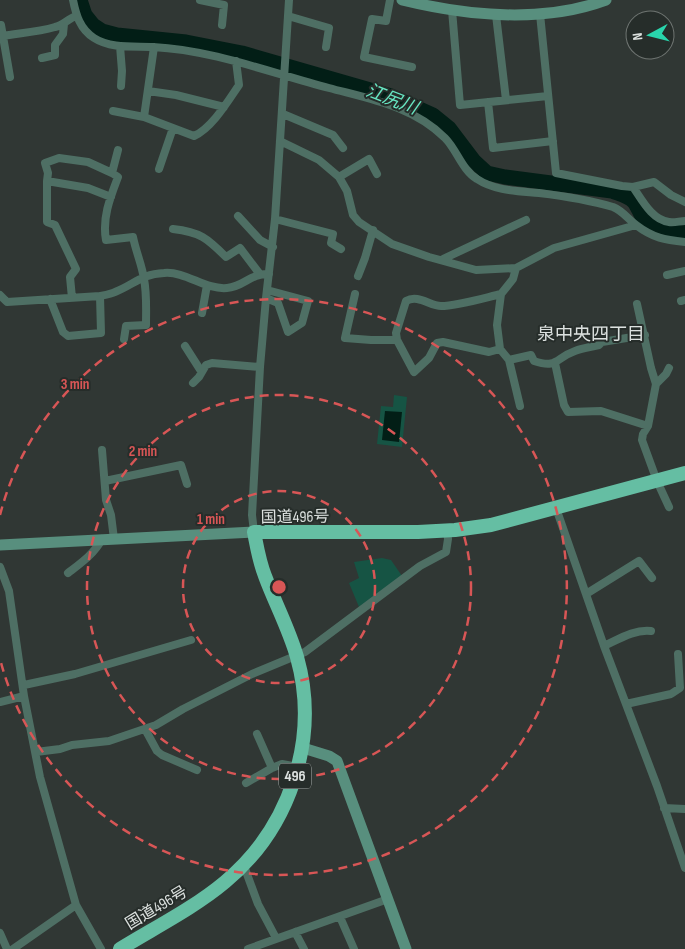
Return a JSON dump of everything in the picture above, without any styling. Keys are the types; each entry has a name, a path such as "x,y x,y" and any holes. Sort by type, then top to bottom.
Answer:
{"highway":[{"name":"国道496号","path":"120,949 209,895 244,866 266,839 280,815 291,790 303,748 305,726 304,698 296,656 264,575 254,532 418,532 447,531 491,525 685,473"}],"street":[{"path":"73,0 76,16 86,32 108,44 154,47 199,53 236,61 284,76 386,103 416,116 438,131 465,168 476,179 488,185 513,191 578,199 614,208 622,211 636,225 660,240 685,242"},
{"path":"200,0 224,5 222,25"},
{"path":"0,544 254,532 252,515 260,367 266,294 273,247 289,0"},
{"path":"390,0 386,21 372,18 364,57 412,67"},
{"path":"402,0 452,10 496,15 540,14 585,8 606,0"},
{"path":"452,10 460,105 548,96"},
{"path":"540,14 556,173 633,187 654,182 671,195 685,202"},
{"path":"496,15 506,100"},
{"path":"2,36 56,27 76,16"},
{"path":"288,16 330,28 326,47"},
{"path":"42,58 55,55 55,45 63,34 64,24"},
{"path":"0,25 3,62 10,77"},
{"path":"120,46 121,86"},
{"path":"144,117 154,47"},
{"path":"113,111 144,117 194,136 200,133 224,107 239,85 236,61"},
{"path":"148,91 176,94 224,107"},
{"path":"488,102 493,148 553,142"},
{"path":"283,114 333,135 343,148"},
{"path":"159,169 173,128"},
{"path":"280,141 319,160 339,177 347,191 353,215 359,222 392,244 476,270 516,268 554,248 636,225"},
{"path":"112,172 118,150"},
{"path":"72,298 70,276 76,268 55,225 47,222 48,173 45,163 53,159 88,162 112,172 118,177 105,217 106,240 133,237 146,289 146,325 126,326 124,339"},
{"path":"339,177 369,159 377,174"},
{"path":"47,181 88,188 111,197"},
{"path":"633,187 650,211 658,218 669,222 685,221"},
{"path":"238,216 260,240 273,247"},
{"path":"275,219 333,234 331,243 341,249"},
{"path":"441,260 526,220"},
{"path":"173,229 200,234 226,257 240,248 259,273"},
{"path":"358,276 373,230"},
{"path":"516,268 513,279 501,294 496,325 500,349 509,360 520,406"},
{"path":"667,275 685,271"},
{"path":"0,295 7,302 100,296 115,293 144,276 166,272 191,278 216,288 228,288 236,286 259,273 269,274"},
{"path":"202,313 208,284"},
{"path":"266,294 308,301 302,323 288,332 278,303 266,294"},
{"path":"355,294 345,338 397,340"},
{"path":"500,349 489,352 442,342 437,343 429,358 414,372 397,340 396,333 406,301 410,299 415,298 440,306 501,294"},
{"path":"50,299 63,332 68,336 101,333 100,296"},
{"path":"637,304 656,384 648,426 642,440 656,481 669,507"},
{"path":"509,360 531,355 534,361 546,365 555,363 573,351 599,346 602,342 644,335"},
{"path":"185,346 201,371"},
{"path":"193,383 206,365 212,363 260,367"},
{"path":"555,363 564,405 568,412 601,411 648,426"},
{"path":"656,384 669,368"},
{"path":"68,573 87,559 108,539 111,515 106,500 102,450"},
{"path":"104,481 181,465 187,484"},
{"path":"556,508 604,646 658,786 685,868"},
{"path":"36,752 60,749 72,745 109,741 145,729 252,674 305,652 420,566 446,552 447,531"},
{"path":"586,594 639,560 652,578"},
{"path":"0,567 9,591 24,685 24,696 40,777 76,905 101,949"},
{"path":"604,646 633,633 643,630 651,631"},
{"path":"24,685 74,674 191,640"},
{"path":"626,704 672,694 683,686 678,654"},
{"path":"0,702 24,696"},
{"path":"145,729 157,751 162,755 197,770"},
{"path":"257,734 272,768"},
{"path":"303,748 329,756 337,761 406,949"},
{"path":"246,783 282,764 298,767"},
{"path":"664,808 685,809"},
{"path":"244,866 258,904 276,938"},
{"path":"250,949 388,899"},
{"path":"13,949 76,905"},
{"path":"340,917 354,949"},
{"path":"296,932 304,949"},
{"path":"0,933 7,949"}],"green space":[{"path":"394,395 407,397 402,447 377,444 381,406 393,407"},
{"path":"382,558 391,560 402,576 359,607 349,583 359,578 354,562"}],"shaded area":[{"path":"385,411 402,412 399,442 382,440"}],"waterway":[{"name":"江尻川","path":"80,0 85,15 93,25 102,31 117,35 186,42 242,53 391,96 433,115 449,128 474,161 487,173 612,191 632,200 644,219 658,229 674,232 685,231"}],"district":[{"name":"泉中央四丁目","path":"591,334"}]}
